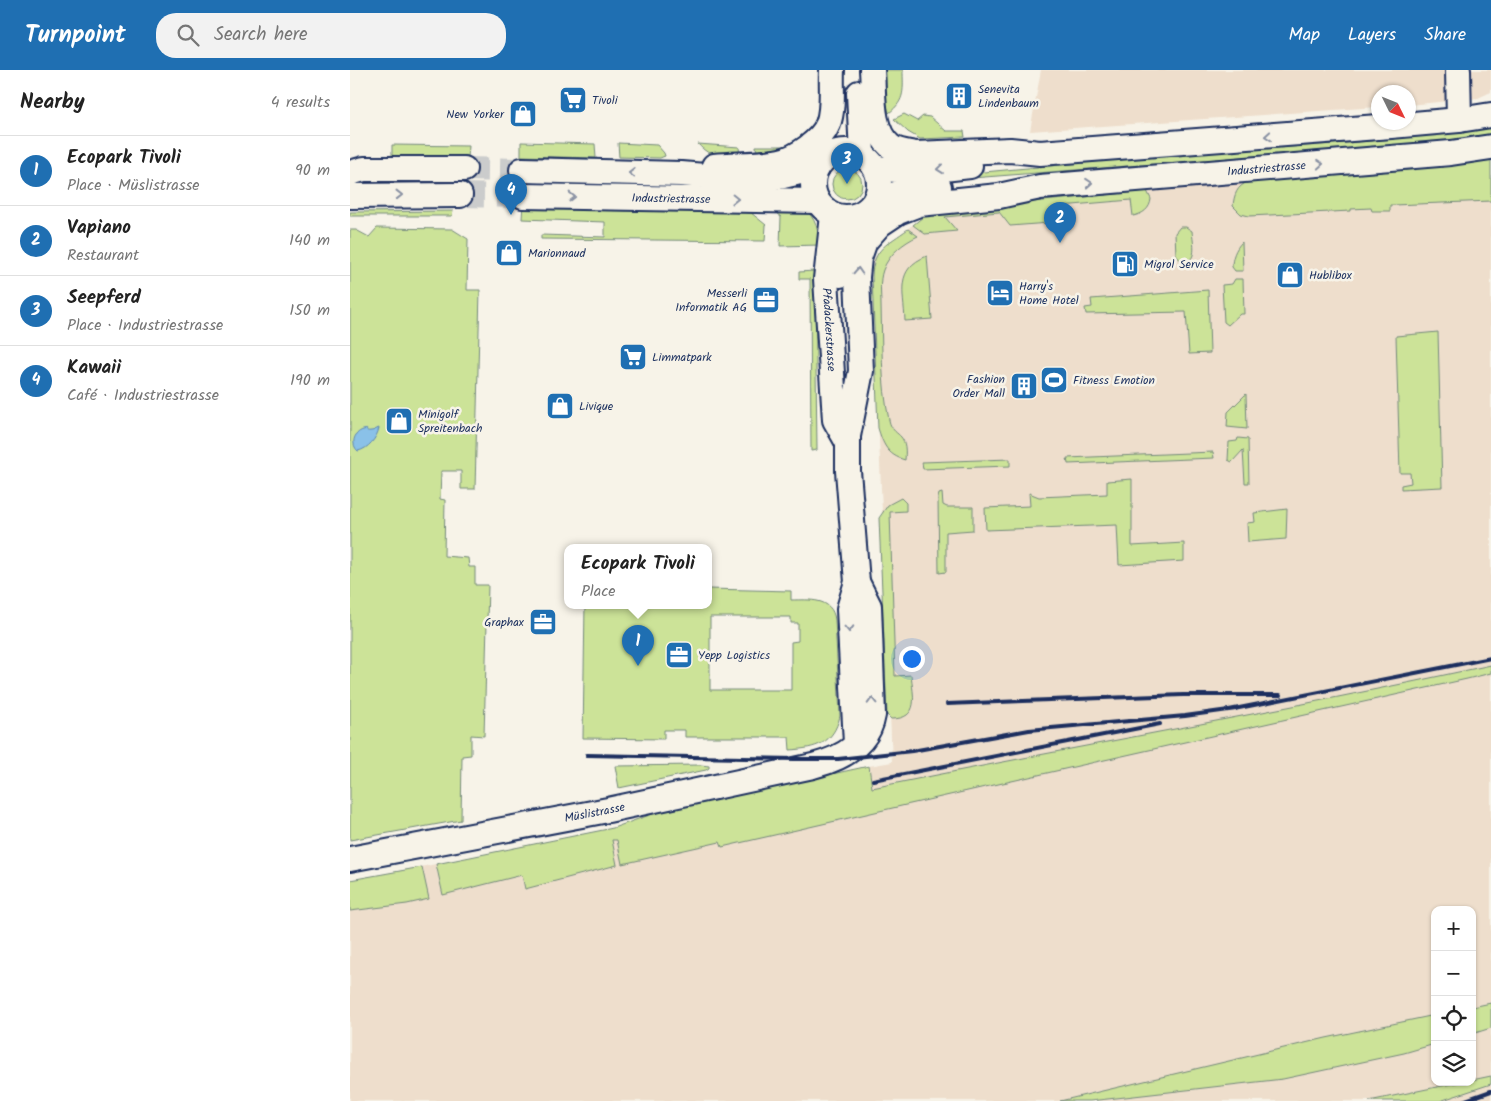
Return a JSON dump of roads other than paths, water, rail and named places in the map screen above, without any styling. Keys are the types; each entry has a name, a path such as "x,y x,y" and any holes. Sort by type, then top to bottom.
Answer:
{"street":[{"path":"832,70 831,108 828,125 818,139 810,159 813,190 835,211 864,212 876,199 880,189 879,178 869,161 858,70"},
{"path":"838,152 844,108 844,70"},
{"path":"872,70 877,122 882,135 890,146 901,152 916,154 1010,150 1040,153 1459,120 1491,114"},
{"path":"1458,70 1459,120"},
{"name":"Industriestrasse","path":"880,224 898,212 919,204 999,196 1040,188 1451,153 1491,146"},
{"path":"810,159 850,151 869,161 917,172 1012,161 1040,153"},
{"name":"Industriestrasse","path":"522,170 681,174 752,180 783,176 810,159"},
{"path":"355,170 464,169"},
{"name":"Industriestrasse","path":"876,199 918,188 1005,185 1040,188"},
{"path":"350,196 460,194"},
{"name":"Industriestrasse","path":"523,196 835,211"},
{"name":"Pfadackerstrasse","path":"835,211 826,279 835,420 847,441"},
{"name":"Pfadackerstrasse","path":"847,751 848,609 857,582 847,441 861,371 857,277 859,258 865,241 880,224"},
{"name":"Müslistrasse","path":"350,859 608,810 813,766 847,751"}],"water":[{"path":"379,428 372,442 358,451 354,446 355,436 366,429 372,431"}],"tunnel":[{"path":"464,169 522,170"},
{"path":"460,195 523,196"}],"railway":[{"path":"1229,710 1491,658"},
{"path":"947,704 1183,695 1280,695"},
{"path":"587,755 838,759 912,751 1029,730 1185,716 1236,709"},
{"path":"873,780 1160,724"},
{"path":"1463,1101 1491,1091"}],"place":[{"name":"Senevita Lindenbaum","path":"959,96"},
{"name":"Tivoli","path":"573,100"},
{"name":"New Yorker","path":"523,114"},
{"name":"Seepferd","path":"847,184"},
{"name":"Kawaii","path":"511,215"},
{"name":"Vapiano","path":"1060,243"},
{"name":"Marionnaud","path":"509,253"},
{"name":"Migrol Service","path":"1125,264"},
{"name":"Hublibox","path":"1290,275"},
{"name":"Harry's Home Hotel","path":"1000,293"},
{"name":"Messerli Informatik AG","path":"766,300"},
{"name":"Limmatpark","path":"633,357"},
{"name":"Fitness Emotion","path":"1054,380"},
{"name":"Fashion Order Mall","path":"1024,386"},
{"name":"Livique","path":"560,406"},
{"name":"Minigolf Spreitenbach","path":"399,421"},
{"name":"Graphax","path":"543,622"},
{"name":"Yepp Logistics","path":"679,655"},
{"name":"Ecopark Tivoli","path":"638,666"}]}
